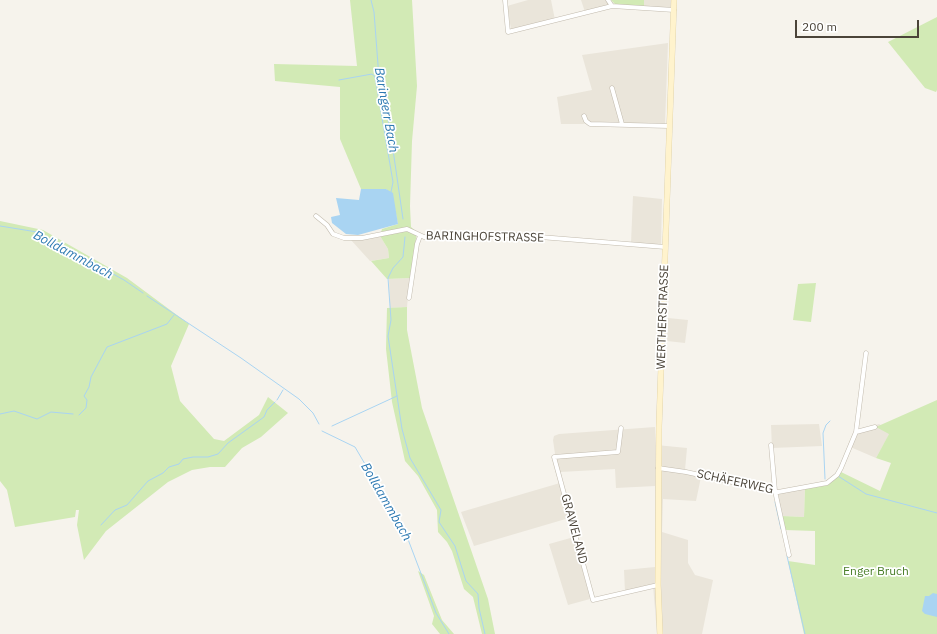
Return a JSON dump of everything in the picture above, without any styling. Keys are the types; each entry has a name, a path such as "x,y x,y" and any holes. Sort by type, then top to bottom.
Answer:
{"main road":[{"name":"WERTHERSTRASSE","path":"660,634 658,585 658,468 674,0"}],"street":[{"path":"505,0 508,32 612,6 674,10"},
{"path":"608,0 612,6"},
{"path":"612,88 622,124"},
{"path":"584,116 586,122 590,124 669,126"},
{"name":"BARINGHOFSTRASSE","path":"316,216 327,225 333,234 344,238 355,239 407,229 420,236 515,235 665,247"},
{"path":"409,298 417,244 420,236"},
{"name":"SCHÄFERWEG","path":"658,468 680,470 775,491 827,483 841,468 856,432 866,353"},
{"path":"856,432 875,427"},
{"name":"GRAWELAND","path":"621,428 618,452 554,457 593,600 658,585"},
{"path":"771,445 775,491 790,555"}],"shaded area":[{"path":"528,0 551,0 555,20 514,30 511,29 507,6"},
{"path":"581,0 606,0 609,5 585,12"},
{"path":"644,0 671,0 671,9 644,8"},
{"path":"668,43 665,124 591,122 583,124 561,124 557,97 592,90 582,55"},
{"path":"633,196 662,199 661,245 631,243"},
{"path":"380,236 388,249 389,258 370,261 351,240"},
{"path":"410,278 407,307 390,308 389,279"},
{"path":"668,318 688,320 685,343 667,341"},
{"path":"819,424 822,446 772,448 771,425"},
{"path":"879,424 891,431 876,458 848,446 853,433"},
{"path":"655,427 656,445 687,448 685,470 701,477 696,501 663,499 662,532 688,540 688,563 695,575 713,580 702,634 657,634 653,585 625,592 624,570 655,567 655,486 616,488 615,469 560,472 555,454 553,440 554,436 559,434"},
{"path":"560,483 569,518 474,546 461,512"},
{"path":"805,489 804,517 782,516 778,496 779,493"},
{"path":"574,537 590,599 568,605 549,544"}],"green space":[{"path":"350,0 412,0 417,86 412,141 410,206 411,227 417,232 410,278 387,279 371,261 389,258 388,249 380,236 382,229 398,224 395,209 386,189 361,189 340,139 340,87 275,81 274,64 357,66"},
{"path":"611,0 644,0 644,8 616,5"},
{"path":"937,17 936,92 925,88 888,42"},
{"path":"0,221 43,230 127,278 189,324 171,366 180,401 214,439 224,441 259,415 268,397 288,413 261,437 242,448 225,467 210,467 192,470 168,482 106,531 84,560 77,525 79,510 76,510 75,517 15,527 7,490 0,481"},
{"path":"816,283 811,322 793,320 798,284"},
{"path":"407,307 407,330 422,408 488,599 495,634 482,634 473,597 464,589 452,551 447,542 438,532 437,510 418,476 405,461 392,402 386,349 387,308"},
{"name":"Enger Bruch","path":"937,400 937,634 804,634 788,561 815,565 815,531 785,530 782,516 804,517 805,489 828,485 841,472 880,491 891,463 876,458 889,434 876,427"},
{"path":"418,571 424,575 442,620 454,634 440,634 432,624 434,616"}],"water":[{"path":"361,189 386,189 393,193 398,224 358,235 346,234 332,223 331,217 340,215 336,198 359,200"},
{"path":"933,593 937,594 937,617 925,614 922,611 925,596 929,596"}],"waterway":[{"name":"Baringerr Bach","path":"371,0 374,12 379,78 390,129 403,219"},
{"path":"339,80 372,74 375,77 393,182 391,192"},
{"name":"Bolldammbach","path":"0,226 37,232 124,280 143,293"},
{"path":"405,237 403,257 393,268 388,278 391,320 388,336 402,429 410,458 441,510 439,522 455,546 466,581 478,594 479,608 485,634"},
{"name":"Bolldammbach","path":"147,296 241,358 299,399 313,413 319,424"},
{"path":"79,415 86,408 87,400 84,396 89,387 91,377 107,347 167,324 174,315"},
{"path":"277,400 283,390"},
{"name":"Bolldammbach","path":"332,426 397,396"},
{"path":"101,525 115,510 127,505 148,481 163,473 169,467 179,464 183,459 208,457 218,454 228,443 264,417 267,410 275,402"},
{"path":"0,414 14,411 37,419 51,412 73,414"},
{"path":"825,479 823,433 826,425 830,421"},
{"name":"Bolldammbach","path":"322,431 355,447 406,534 436,613 449,634"},
{"path":"838,476 866,494 937,513"},
{"path":"775,502 781,529"},
{"path":"787,556 805,634"}]}
